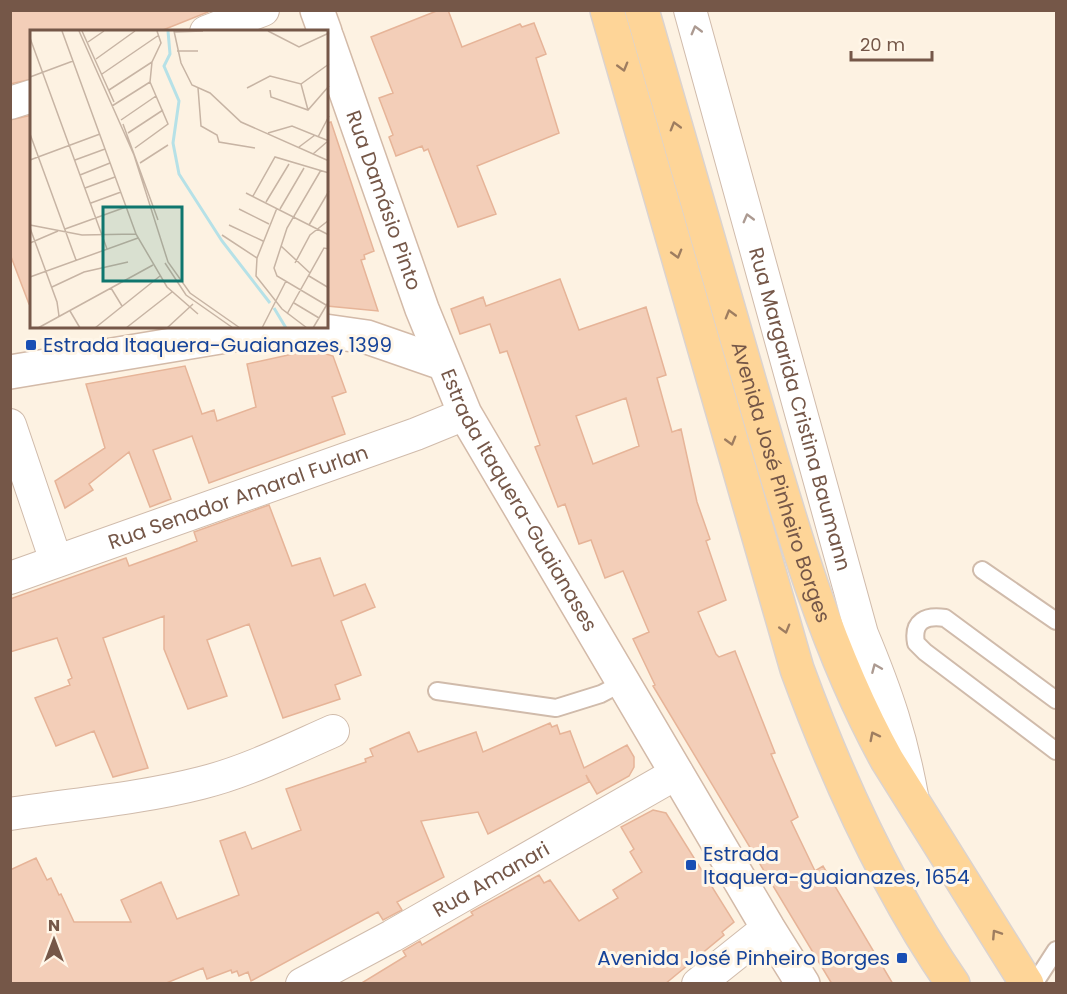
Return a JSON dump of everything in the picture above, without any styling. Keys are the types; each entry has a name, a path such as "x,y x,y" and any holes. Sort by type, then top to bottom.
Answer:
{"main road":[{"path":"317,10 324,30"},
{"name":"Avenida José Pinheiro Borges","path":"607,10 797,669 829,755 871,842 927,946 953,984"},
{"name":"Avenida José Pinheiro Borges","path":"642,10 796,543 872,733 914,805 1028,984"},
{"name":"Rua Damásio Pinto","path":"328,41 442,363"},
{"name":"Estrada Itaquera-Guaianases","path":"10,372 256,331 307,330 367,337 442,363 465,414 803,984"}],"street":[{"path":"211,30 263,10"},
{"name":"Rua Margarida Cristina Baumann","path":"690,10 862,634 889,698 903,745 914,805"},
{"path":"10,103 30,97"},
{"name":"Rua Senador Amaral Furlan","path":"10,578 416,434 465,414"},
{"path":"10,425 56,561"},
{"path":"10,814 124,799 202,783 232,774 333,731"},
{"name":"Rua Amanari","path":"302,984 392,936 677,772"},
{"path":"698,984 768,928"}],"lane":[{"path":"982,570 1056,621"},
{"path":"1056,700 945,618 933,616 922,619 916,626 916,643 925,652 1056,751"},
{"path":"437,691 556,708 601,694 624,682"},
{"path":"1034,984 1056,950"}],"building":[{"path":"10,10 208,10 208,12 163,30 30,30 30,79 10,84"},
{"path":"439,10 448,10 462,47 520,24 522,27 534,23 546,54 536,58 559,133 477,166 496,214 458,227 428,149 424,151 422,146 396,156 389,137 393,135 379,98 393,93 371,37"},
{"path":"30,115 30,304 10,254 10,120"},
{"path":"331,122 374,251 364,255 365,259 361,260 378,311 328,306 328,123"},
{"path":"560,279 579,330 646,307 666,375 657,378 672,432 681,429 697,502 710,539 706,541 726,600 698,612 716,654 719,657 735,651 775,753 771,754 798,817 791,821 815,871 823,866 893,984 832,984 653,686 655,685 633,639 649,632 623,571 605,578 591,540 579,544 565,504 558,507 535,447 540,445 507,351 500,353 490,324 460,334 451,309 483,297 486,306","holes":["626,398 639,446 593,464 576,416"]},
{"path":"316,351 333,356 346,392 332,397 345,434 209,483 192,436 153,450 171,499 150,507 129,452 89,484 93,490 65,508 55,481 105,448 86,384 185,366 202,414 214,410 217,421 256,407 247,364"},
{"path":"269,505 292,566 320,558 334,596 365,584 375,607 341,621 361,675 335,685 340,699 283,718 249,624 207,640 227,696 188,709 164,649 164,616 103,638 148,768 113,777 94,731 56,746 35,698 70,685 68,680 72,678 57,638 10,652 10,599 126,558 129,566 179,548 197,541 194,532"},
{"path":"550,723 552,727 557,725 560,734 570,731 584,768 627,745 634,757 634,767 629,776 597,794 586,775 589,782 488,834 478,812 421,821 444,877 397,902 402,910 383,920 378,912 251,981 248,972 239,976 237,971 232,973 231,970 207,979 203,968 164,984 10,984 10,870 36,858 47,880 51,878 59,895 61,894 74,922 131,922 121,900 161,882 177,919 239,895 220,841 245,832 252,849 301,830 286,789 366,762 365,759 373,756 370,749 409,732 418,752 476,732 483,752"},
{"path":"653,810 666,813 734,922 722,932 724,935 665,984 360,984 406,956 403,951 420,941 422,945 473,915 471,912 539,875 544,883 550,880 579,921 618,898 613,890 642,872 630,852 634,849 621,827"}],"place":[{"name":"Estrada Itaquera-Guaianazes, 1399","path":"31,345"},
{"name":"Estrada Itaquera-guaianazes, 1654","path":"691,865"},
{"name":"Avenida José Pinheiro Borges","path":"902,958"}]}
